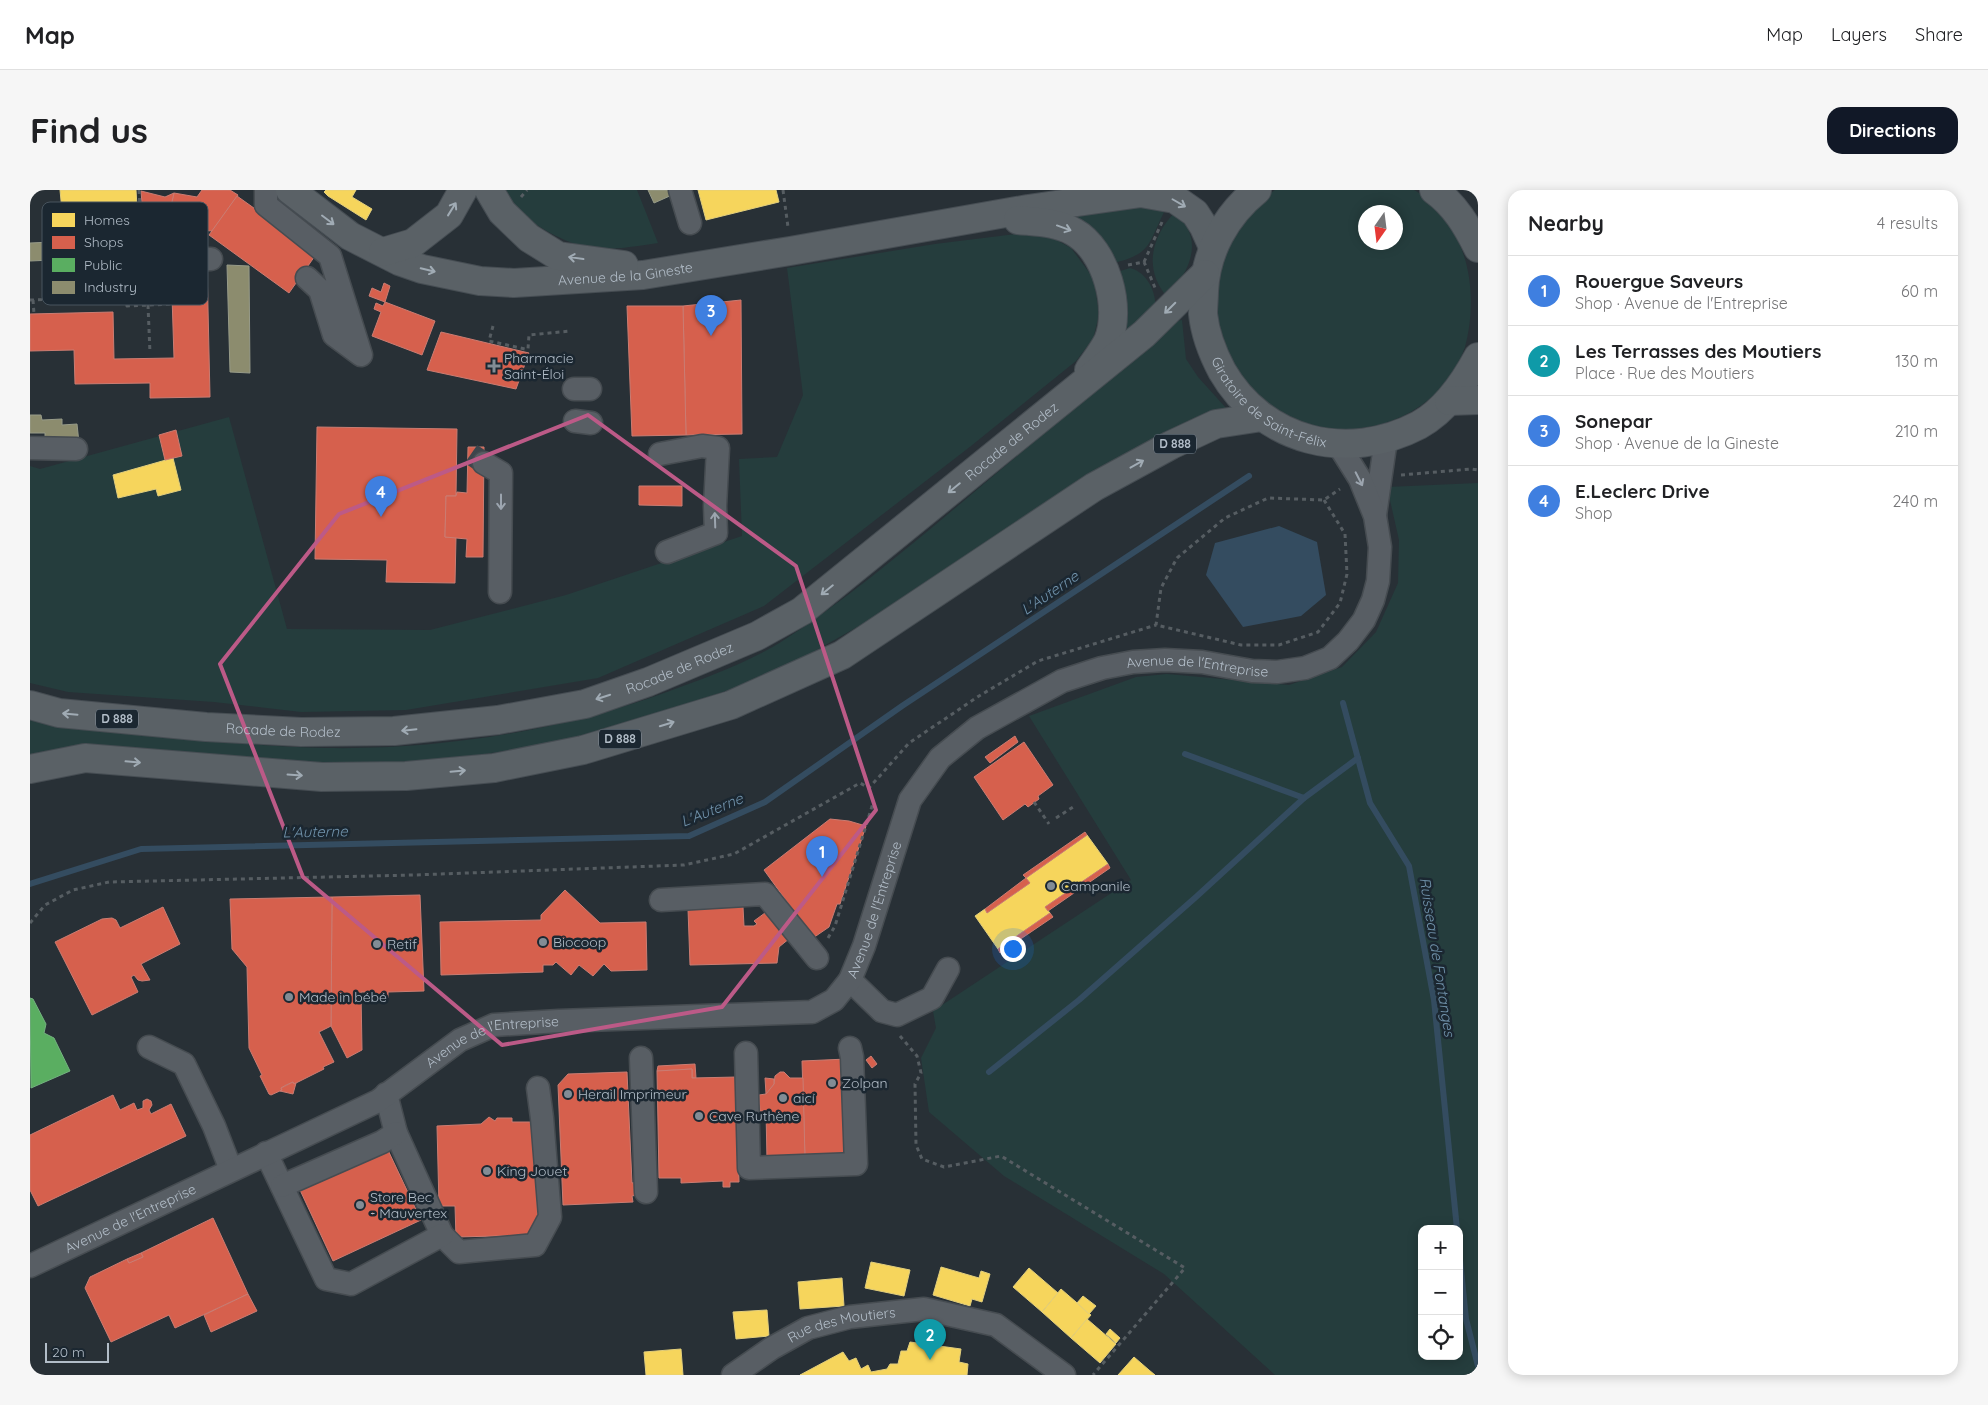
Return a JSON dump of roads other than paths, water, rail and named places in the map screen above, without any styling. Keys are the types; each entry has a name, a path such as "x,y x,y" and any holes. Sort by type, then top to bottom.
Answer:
{"main road":[{"name":"Avenue de la Gineste","path":"290,190 350,236 399,261 422,269 480,281 514,283 643,275 1028,209 1141,194 1175,199 1195,213 1213,247"},
{"path":"383,252 413,243 420,238 449,215 463,190"},
{"name":"Avenue de la Gineste","path":"489,190 502,212 528,238 558,256 624,266 789,241 1057,190"},
{"name":"Giratoire de Saint-Félix","path":"1257,190 1245,200 1226,222 1213,247 1205,274 1203,314 1212,354 1232,389 1262,417 1285,431 1311,440 1338,444 1386,439 1420,424 1449,400 1466,379 1478,357"},
{"path":"1434,190 1443,196 1466,223 1478,248"},
{"name":"Avenue de la Gineste","path":"982,217 1050,223 1074,232 1092,249 1104,270 1113,300 1113,320 1108,341 1074,392"},
{"name":"Rocade de Rodez","path":"30,705 58,713 206,727 301,732 413,729 498,720 585,704 648,682 757,636 802,611 1144,334 1205,274"},
{"path":"1449,400 1478,400"},
{"name":"D 888","path":"30,769 85,758 322,777 406,776 494,768 583,750 730,705 842,655 1094,488 1171,445 1216,424 1262,417"}],"street":[{"path":"266,190 266,206 330,256 361,355 334,336 320,290 307,278"},
{"path":"680,190 690,223"},
{"name":"Avenue de l'Entreprise","path":"30,1266 378,1101 460,1040 494,1025 812,1012 834,1000 850,980 864,946 910,800 940,758 977,728 1062,681 1102,668 1133,662 1165,660 1202,662 1252,671 1277,672 1305,668 1330,658 1348,641 1364,620 1373,600 1378,581 1380,547 1374,516 1370,477 1386,439"},
{"path":"1338,444 1370,477"},
{"path":"660,454 702,446 718,448 715,506 716,533 667,552"},
{"path":"30,448 76,449"},
{"path":"484,463 501,473 500,592"},
{"path":"661,900 765,894 817,958"},
{"path":"850,980 882,1011 897,1015 932,998 948,969"},
{"path":"149,1047 184,1064 214,1126 231,1170"},
{"path":"746,1053 749,1168 856,1164 852,1056 850,1048"},
{"path":"641,1058 646,1192"},
{"path":"386,1094 396,1132 442,1235 459,1252 535,1245 550,1217 538,1088"},
{"path":"282,1186 382,1142 396,1132"},
{"path":"266,1153 326,1279 351,1284 442,1235"},
{"name":"Rue des Moutiers","path":"733,1375 772,1348 808,1328 850,1317 924,1309 996,1325 1064,1375"}],"water":[{"path":"1279,526 1317,542 1326,595 1301,616 1243,627 1206,575 1215,543"}],"waterway":[{"name":"L'Auterne","path":"30,884 141,849 689,836 765,802 902,706 1249,476"},
{"name":"Ruisseau de Fontanges","path":"1343,703 1370,803 1409,866 1434,1000 1457,1225"},
{"path":"1185,754 1304,798"},
{"path":"989,1072 1079,1000 1196,897 1304,798 1358,758"},
{"name":"Ruisseau de Fontanges","path":"1461,1270 1466,1319 1478,1366"}],"tunnel":[{"path":"471,454 484,463"}],"place":[{"name":"Sonepar","path":"711,336"},
{"name":"Pharmacie Saint-Éloi","path":"494,366"},
{"name":"E.Leclerc Drive","path":"381,517"},
{"name":"Rouergue Saveurs","path":"822,877"},
{"name":"Campanile","path":"1051,886"},
{"name":"Biocoop","path":"543,942"},
{"name":"Retif","path":"377,944"},
{"name":"Made in bébé","path":"289,997"},
{"name":"Zolpan","path":"832,1083"},
{"name":"Herail Imprimeur","path":"568,1094"},
{"name":"aicí","path":"783,1098"},
{"name":"Cave Ruthène","path":"699,1116"},
{"name":"King Jouet","path":"487,1171"},
{"name":"Store Bec - Mauvertex","path":"360,1205"},
{"name":"Les Terrasses des Moutiers","path":"930,1360"}]}
